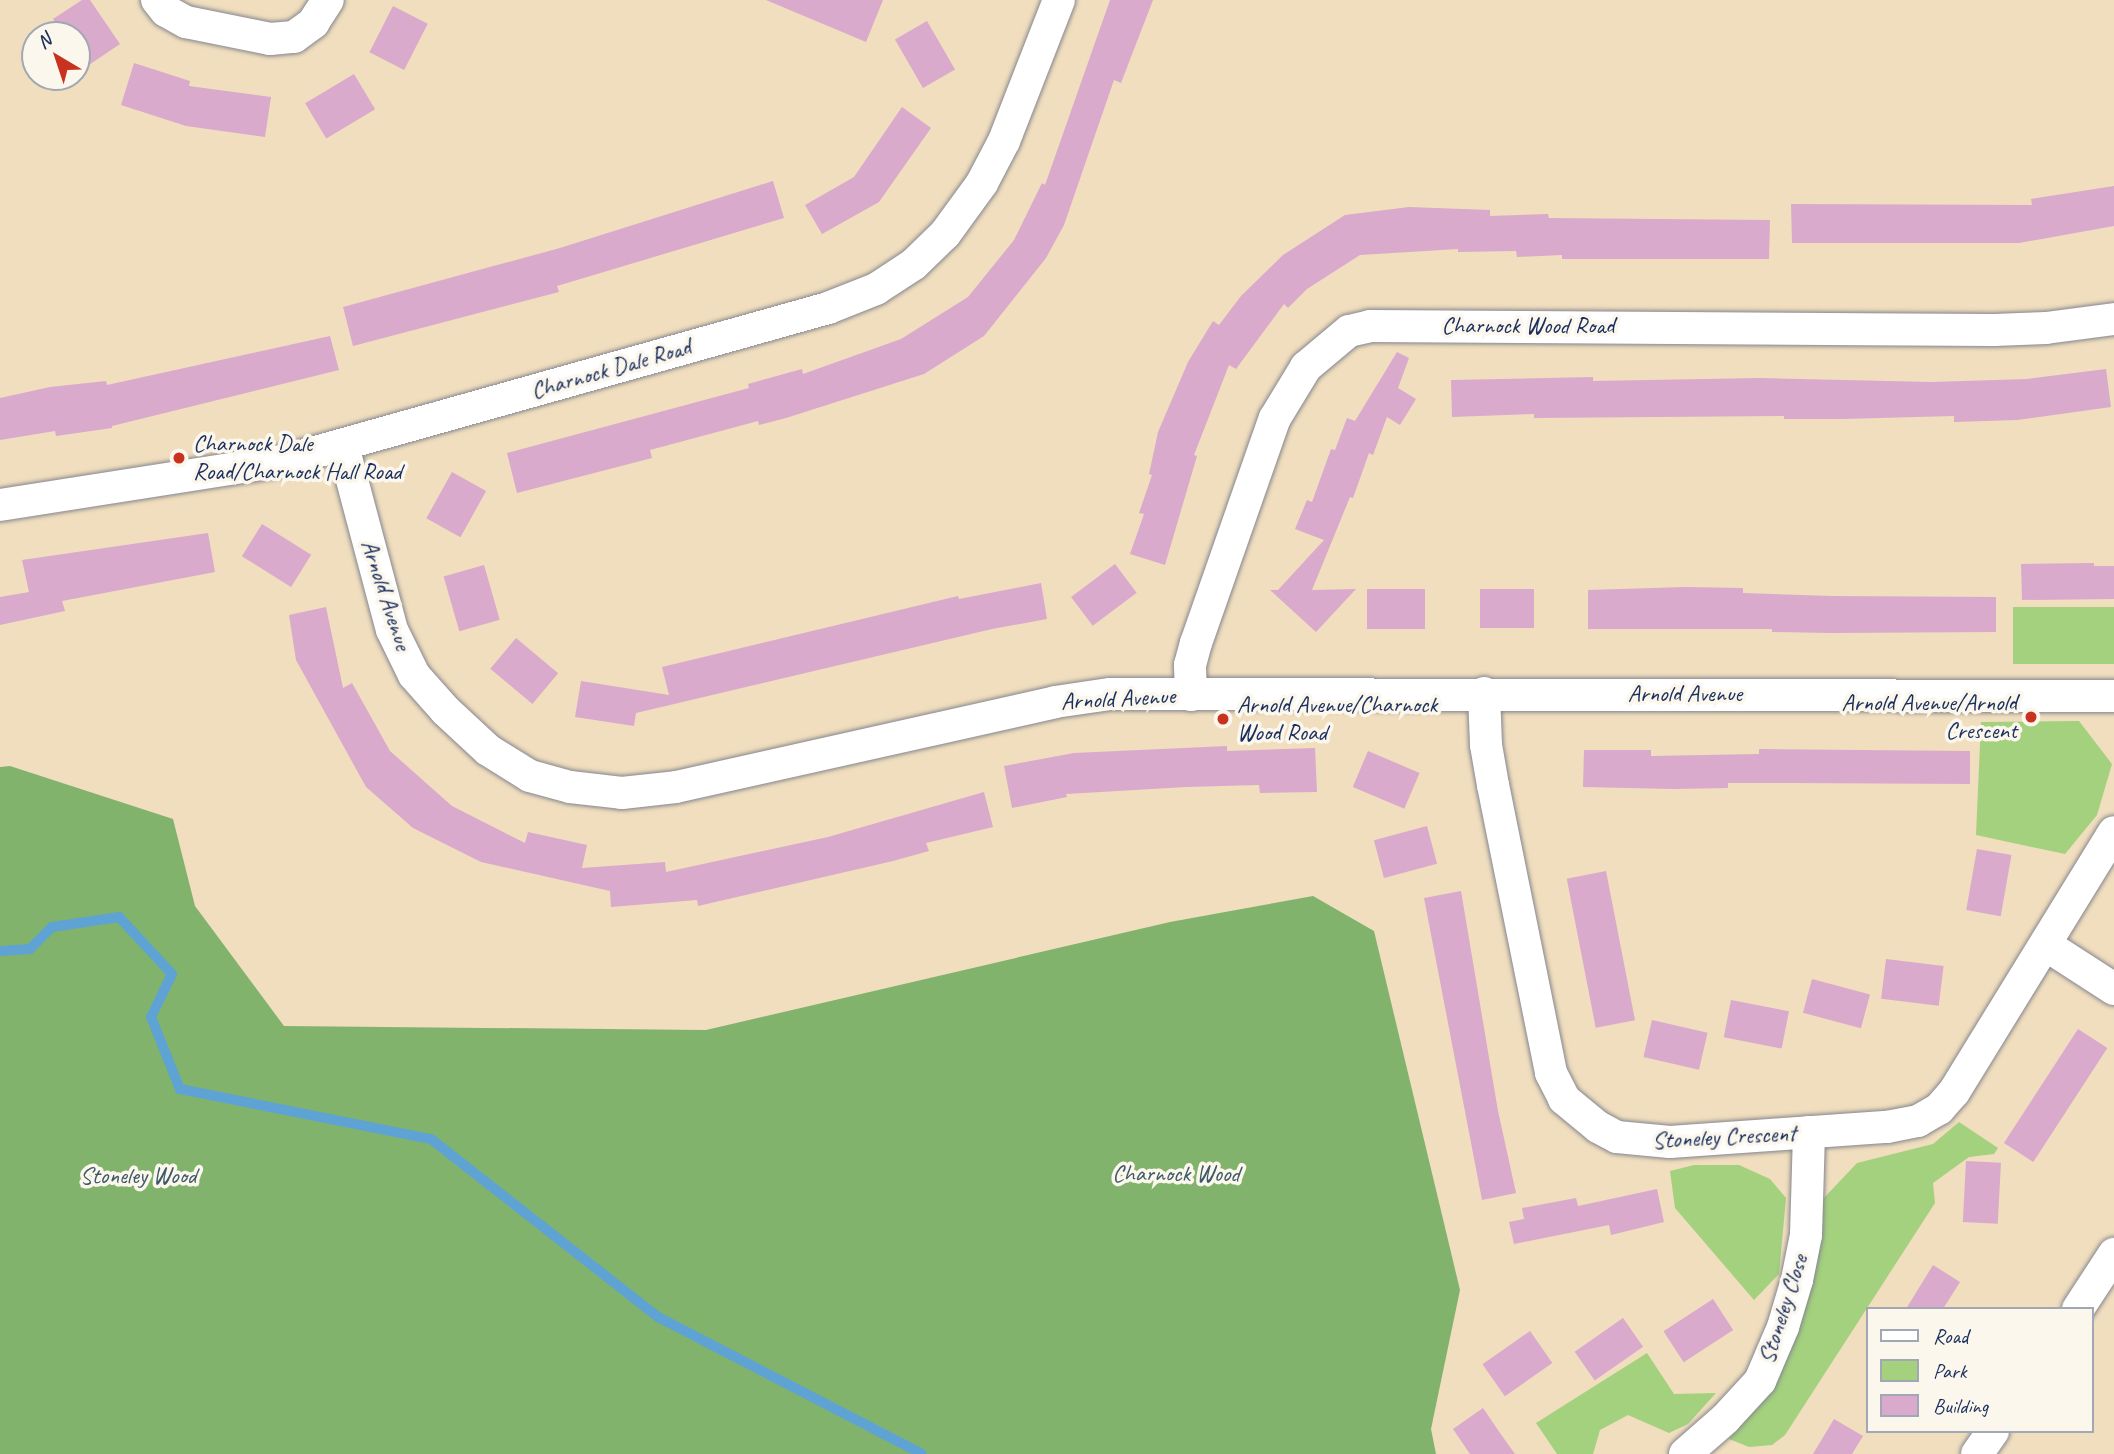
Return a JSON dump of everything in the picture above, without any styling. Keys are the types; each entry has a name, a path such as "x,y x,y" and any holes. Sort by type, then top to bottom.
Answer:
{"street":[{"path":"157,0 166,11 186,22 270,39 294,37 313,23 328,0"},
{"name":"Charnock Dale Road","path":"0,505 223,472 343,446 828,308 876,289 915,264 945,234 982,183 1004,141 1048,3"},
{"name":"Charnock Wood Road","path":"1191,695 1190,665 1196,643 1275,418 1306,367 1349,331 1370,326 1994,330 2114,319"},
{"name":"Arnold Avenue","path":"343,446 392,630 414,675 446,712 488,750 530,776 570,787 622,793 676,787 1055,702 1111,694 1484,692 2114,696"},
{"name":"Stoneley Crescent","path":"1484,692 1486,745 1493,785 1551,1073 1564,1099 1598,1128 1617,1137 1640,1141 1887,1127 1918,1121 1939,1109 1954,1092 2114,832"},
{"path":"2046,945 2114,989"},
{"name":"Stoneley Close","path":"1685,1454 1725,1419 1760,1381 1783,1327 1797,1280 1806,1235 1809,1132"},
{"path":"2079,1307 2114,1254"},
{"path":"1977,1454 1992,1433"}],"green space":[{"path":"2013,607 2114,607 2114,664 2013,664"},
{"path":"2079,721 2112,764 2097,815 2065,854 1976,835 1981,722"},
{"name":"Charnock Wood","path":"10,766 173,819 195,906 284,1026 706,1030 1170,922 1313,896 1374,931 1460,1290 1431,1429 1436,1454 0,1454 0,767"},
{"path":"1959,1122 1998,1148 1994,1154 1969,1157 1933,1183 1935,1203 1785,1435 1772,1445 1749,1447 1729,1439 1772,1384 1822,1200 1857,1163 1933,1144"},
{"path":"1694,1165 1739,1165 1770,1179 1786,1198 1779,1274 1754,1300 1675,1208 1670,1171"},
{"path":"1647,1353 1674,1394 1716,1393 1688,1424 1669,1433 1628,1415 1600,1430 1593,1454 1557,1454 1536,1423"}],"building":[{"path":"82,0 90,0 120,44 91,64 91,21 53,19"},
{"path":"766,0 883,0 866,42"},
{"path":"1110,0 1153,0 1121,83 1114,80 1064,225 1046,258 984,336 924,374 786,418 759,425 758,421 650,450 652,458 517,493 507,453 749,388 748,384 802,369 803,374 901,339 968,297 1014,240 1042,183 1045,185"},
{"path":"393,6 428,24 404,70 369,52"},
{"path":"927,21 955,69 923,88 895,40"},
{"path":"134,63 190,81 189,86 271,97 265,137 186,126 121,105"},
{"path":"354,74 375,109 326,139 305,103"},
{"path":"902,107 931,128 879,202 822,234 805,205 854,177"},
{"path":"773,181 784,218 557,286 559,292 353,346 343,307 560,248"},
{"path":"2114,186 2114,226 2019,243 1792,243 1791,204 2032,205 2031,199"},
{"path":"1409,207 1490,210 1490,216 1548,214 1549,218 1770,220 1769,259 1562,259 1562,255 1517,257 1516,251 1458,252 1458,249 1360,255 1307,289 1288,308 1284,304 1236,369 1229,365 1194,455 1197,456 1165,565 1130,554 1144,514 1139,513 1152,475 1149,474 1158,432 1188,362 1213,321 1219,325 1241,296 1283,255 1345,215"},
{"path":"330,336 339,370 112,428 56,436 55,431 0,440 0,398 50,387 106,381 107,385"},
{"path":"1397,352 1409,358 1398,388 1416,399 1400,425 1387,417 1373,455 1369,453 1353,498 1350,497 1312,590 1356,589 1316,632 1270,590 1278,590 1324,540 1295,529 1307,500 1312,502 1331,449 1335,450 1347,418 1355,421"},
{"path":"2106,369 2111,407 2017,420 1954,422 1954,416 1842,419 1784,419 1784,416 1534,418 1534,414 1452,417 1451,380 1593,377 1593,381 1760,378 1931,382 2027,379"},
{"path":"452,472 486,491 460,537 426,518"},
{"path":"262,524 311,555 291,587 242,556"},
{"path":"208,533 215,572 62,601 65,611 0,625 0,597 29,592 22,560"},
{"path":"2094,563 2094,566 2114,566 2114,599 2022,600 2021,564"},
{"path":"1115,564 1137,593 1093,626 1071,597"},
{"path":"484,565 500,620 459,631 444,577"},
{"path":"1041,583 1047,619 992,629 636,713 634,726 575,717 581,681 669,695 662,667 958,596 959,599"},
{"path":"1743,588 1743,593 1832,596 1996,597 1996,632 1831,633 1772,632 1772,629 1588,629 1588,590"},
{"path":"1367,589 1425,589 1425,629 1367,629"},
{"path":"1480,589 1534,589 1534,628 1480,628"},
{"path":"326,607 343,688 352,683 390,751 452,806 525,843 528,832 587,845 582,868 665,862 666,872 828,837 984,792 993,827 926,843 929,851 893,861 698,906 697,900 611,907 610,891 481,862 413,828 366,787 296,660 289,615"},
{"path":"516,638 558,673 532,704 490,669"},
{"path":"1227,746 1227,751 1315,748 1317,792 1260,793 1259,785 1186,787 1066,794 1067,797 1012,808 1004,766 1074,753"},
{"path":"1759,749 1970,751 1970,784 1728,783 1728,788 1583,787 1584,750 1651,750 1651,756 1759,754"},
{"path":"1368,751 1420,773 1404,809 1353,787"},
{"path":"1427,826 1437,864 1384,878 1374,840"},
{"path":"1977,849 2011,855 2001,916 1966,910"},
{"path":"1606,871 1635,1020 1596,1028 1567,879"},
{"path":"1461,891 1498,1111 1516,1193 1482,1200 1424,898"},
{"path":"1886,959 1944,966 1939,1006 1881,999"},
{"path":"1812,979 1870,995 1861,1028 1803,1013"},
{"path":"1731,1000 1789,1011 1782,1049 1724,1037"},
{"path":"1652,1020 1708,1033 1699,1070 1643,1057"},
{"path":"2078,1029 2107,1048 2033,1162 2004,1143"},
{"path":"1966,1161 2001,1163 1998,1224 1963,1222"},
{"path":"1657,1189 1664,1222 1611,1235 1609,1225 1514,1244 1509,1222 1524,1219 1522,1208 1576,1198 1578,1206"},
{"path":"1933,1265 1960,1282 1944,1307 1907,1307"},
{"path":"1713,1299 1733,1330 1684,1362 1664,1331"},
{"path":"1623,1318 1643,1347 1595,1381 1575,1352"},
{"path":"1530,1331 1552,1363 1505,1396 1482,1364"},
{"path":"1483,1408 1515,1454 1470,1454 1453,1429"},
{"path":"1834,1419 1863,1436 1852,1454 1813,1454"}],"waterway":[{"path":"0,951 30,949 52,927 119,917 172,974 151,1017 180,1089 431,1139 658,1317 922,1454"}],"place":[{"name":"Charnock Dale Road/Charnock Hall Road","path":"179,458"},
{"name":"Arnold Avenue/Arnold Crescent","path":"2031,717"},
{"name":"Arnold Avenue/Charnock Wood Road","path":"1223,719"}],"park label":[{"name":"Stoneley Wood","path":"138,1176"}]}
